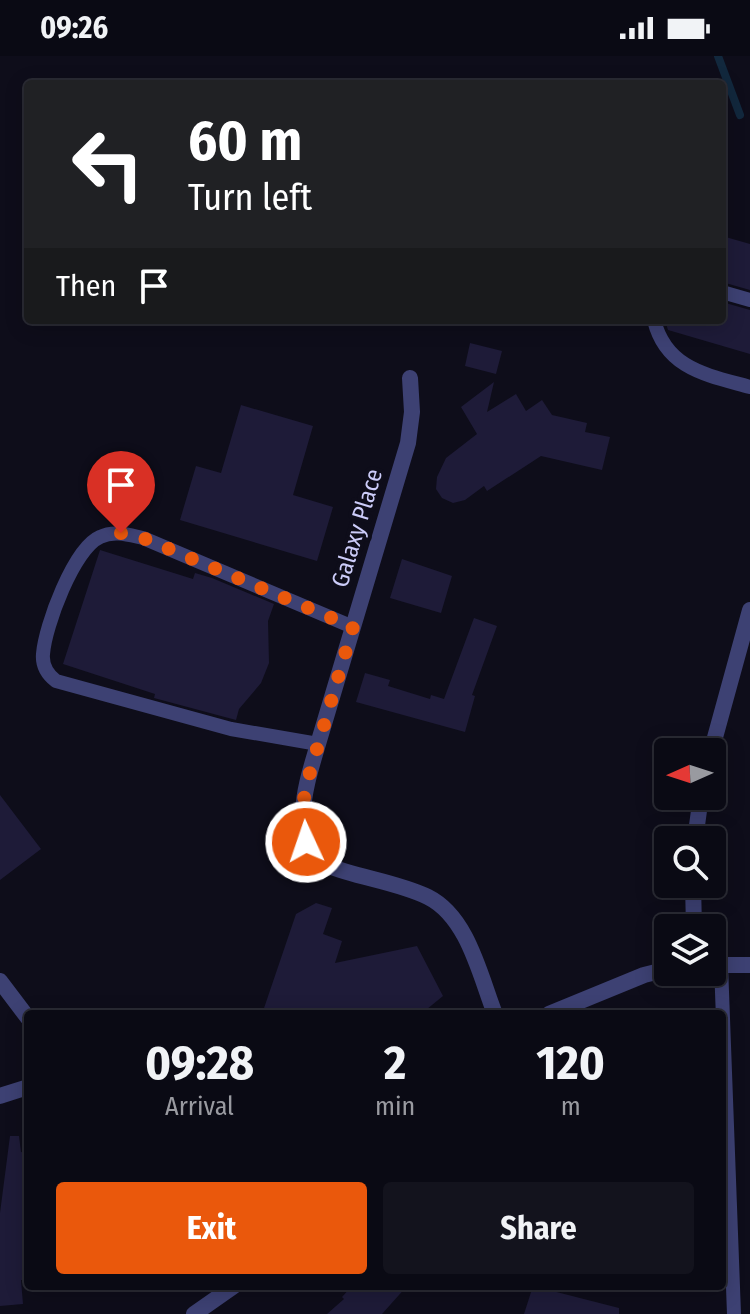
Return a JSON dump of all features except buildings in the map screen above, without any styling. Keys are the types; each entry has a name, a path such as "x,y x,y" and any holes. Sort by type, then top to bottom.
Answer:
{"street":[{"name":"Galaxy Place","path":"410,378 412,412 408,443 304,793 306,842 314,857 342,872 427,897 447,911 462,933 493,1010"},
{"path":"715,738 750,610"},
{"path":"726,965 750,965"},
{"path":"559,1010 654,972"},
{"path":"0,981 24,1013"},
{"path":"0,1096 24,1088"},
{"path":"194,1314 226,1290"}],"lane":[{"path":"726,293 750,300"},
{"path":"655,324 664,348 677,361 750,387"},
{"path":"318,744 231,729 56,681 44,665 43,654 52,619 74,566 89,545 97,538 121,533 143,538 353,627"},
{"path":"717,986 719,1010"},
{"path":"726,1131 734,1314"},
{"path":"734,1264 750,1264"}],"waterway":[{"path":"718,56 740,115"}],"route":[{"path":"121,533 143,538 285,595 325,618 353,627 304,793 306,842"}]}
